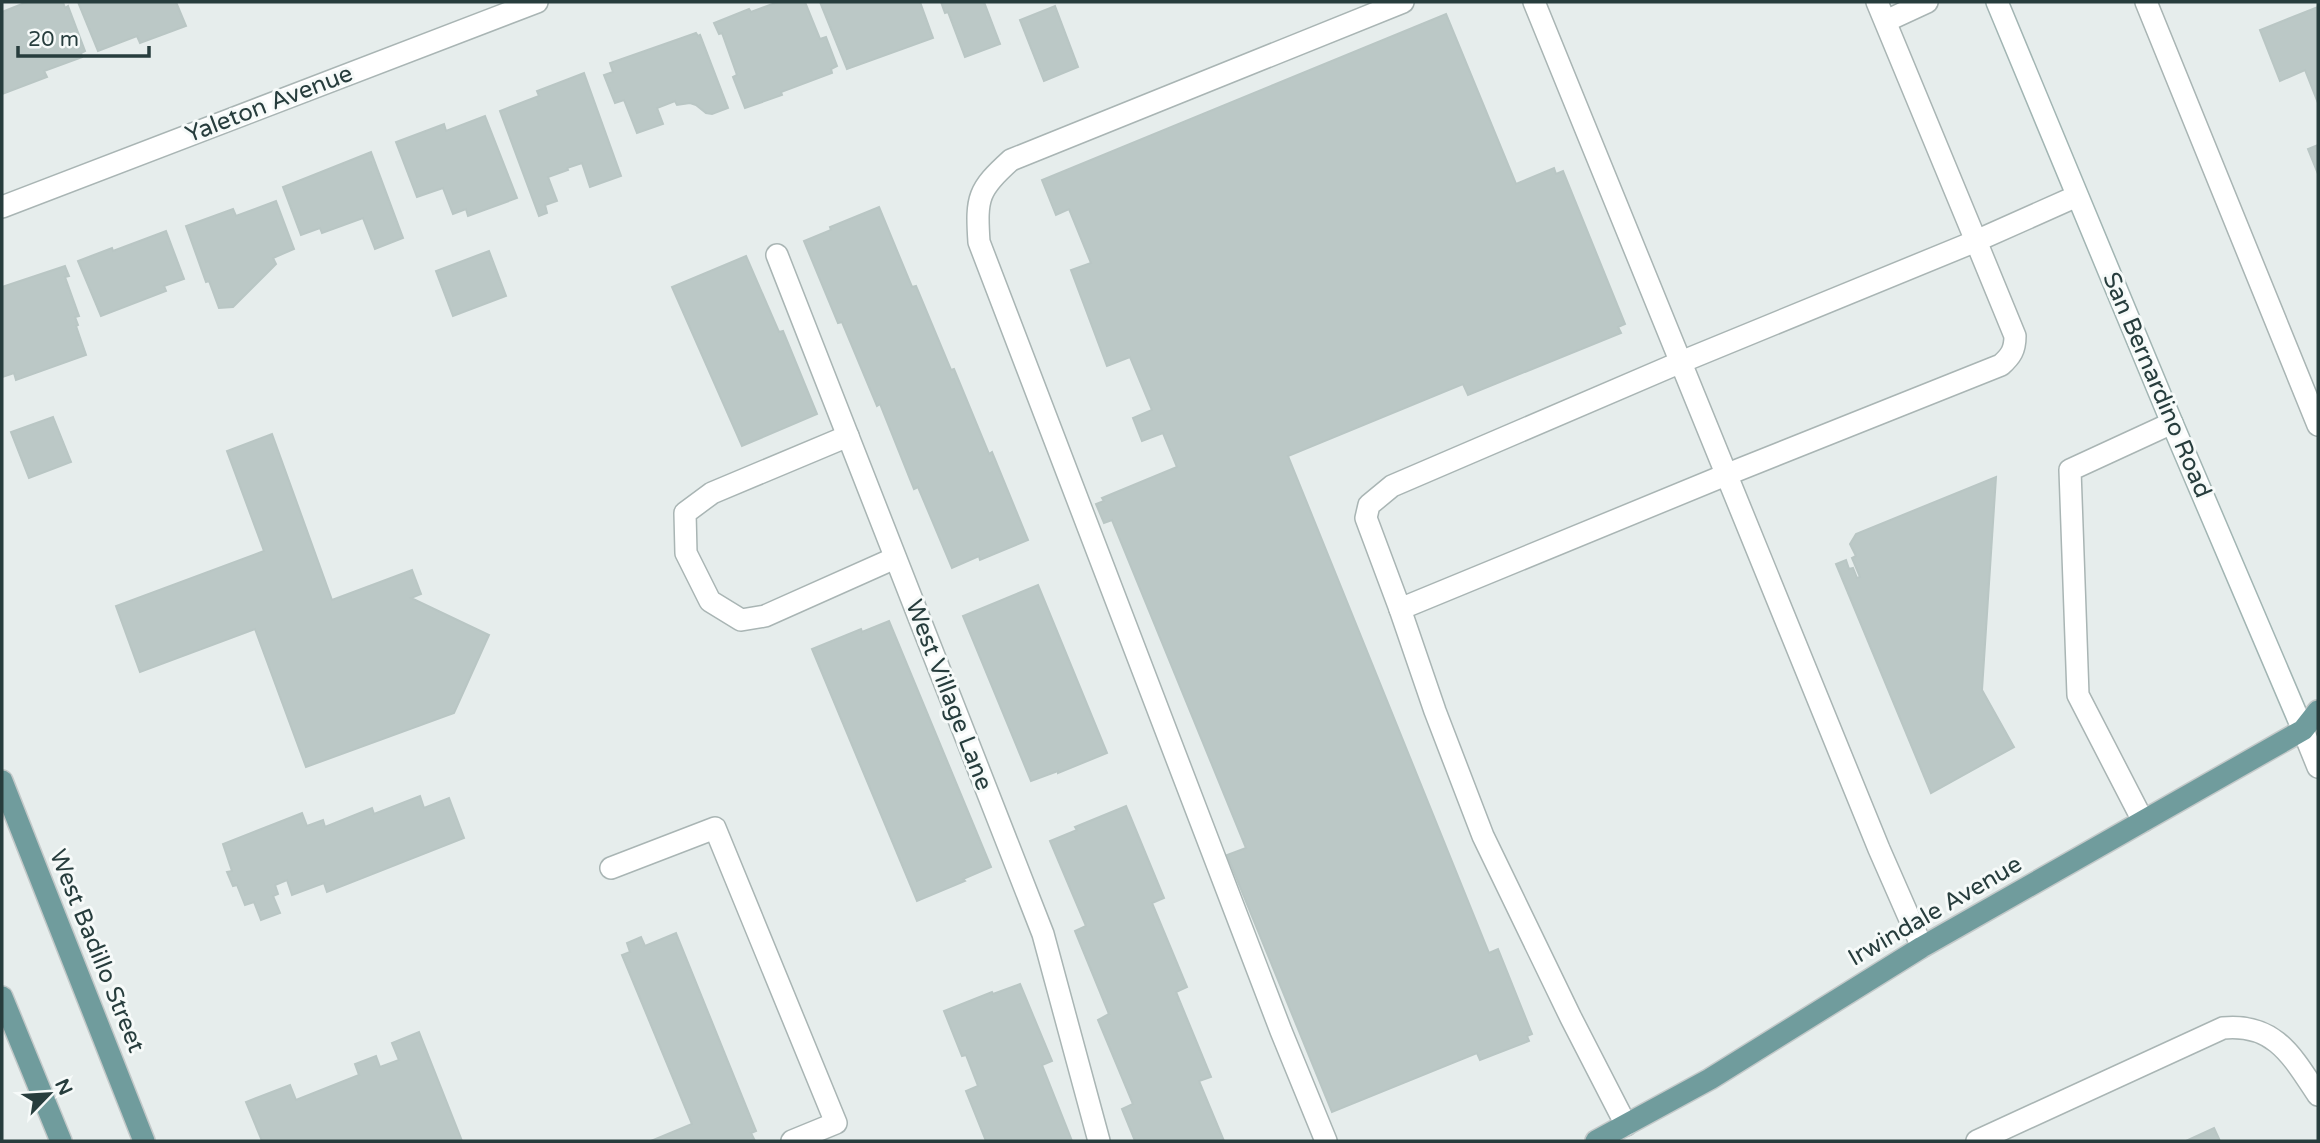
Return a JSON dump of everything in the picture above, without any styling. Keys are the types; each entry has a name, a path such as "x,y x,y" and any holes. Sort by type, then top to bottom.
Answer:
{"main road":[{"name":"Irwindale Avenue","path":"1596,1141 1710,1079 1922,947 2311,729 2318,711"},
{"name":"West Badillo Street","path":"2,781 144,1141"},
{"path":"2,997 61,1141"}],"street":[{"name":"Yaleton Avenue","path":"2,207 537,2"},
{"path":"1326,1141 1280,1031 979,242 977,210 986,182 1011,160 1403,2"},
{"path":"1534,2 1870,827 1922,947"},
{"path":"1400,609 2001,365 2010,357 2015,347 2015,336 1881,11 1927,2"},
{"name":"San Bernardino Road","path":"1997,2 2172,423 2311,729 2318,767"},
{"path":"2146,2 2318,425"},
{"path":"1626,1125 1483,836 1366,518 1369,505 1392,486 1681,362 1976,242 2077,196"},
{"name":"West Village Lane","path":"777,255 1043,934 1099,1141"},
{"path":"2143,821 2078,695 2070,470 2172,423"},
{"path":"848,436 712,493 685,513 686,553 710,601 741,620 765,616 895,558"},
{"path":"611,868 715,828 836,1123 792,1141"},
{"path":"1977,1141 2222,1028 2254,1029 2272,1038 2291,1054 2318,1095"}],"building":[{"path":"27,2 63,2 65,8 68,6 85,51 81,53 82,57 44,71 47,77 2,94 2,12"},
{"path":"78,2 176,2 186,26 140,43 137,36 98,51"},
{"path":"778,2 805,2 820,39 826,37 837,66 831,69 832,73 745,108 733,77 737,75 722,33 719,34 714,23 749,9 751,12"},
{"path":"820,2 920,2 933,38 847,69"},
{"path":"941,2 984,2 1000,44 965,57 948,12 945,13"},
{"path":"1055,6 1078,67 1044,81 1020,20"},
{"path":"2318,7 2318,103 2305,70 2280,81 2260,30"},
{"path":"1446,14 1516,184 1554,168 1556,174 1563,171 1625,324 1618,327 1621,333 1468,395 1463,384 1288,456 1489,953 1498,949 1532,1034 1527,1036 1529,1041 1480,1060 1477,1053 1332,1112 1227,855 1246,848 1112,520 1104,523 1096,504 1104,501 1102,498 1177,467 1163,433 1142,441 1133,418 1152,410 1130,357 1107,366 1071,270 1091,263 1069,209 1056,215 1042,180"},
{"path":"696,33 700,35 728,108 712,114 696,105 677,105 675,101 657,108 663,124 637,133 624,100 615,103 604,75 613,72 610,63"},
{"path":"584,73 621,176 590,187 582,163 548,177 557,201 545,205 547,213 539,216 500,111 539,96 537,91"},
{"path":"485,116 517,198 468,216 466,209 453,214 443,188 417,197 396,142 444,124 446,131"},
{"path":"2318,145 2318,174 2308,149"},
{"path":"371,152 403,238 375,249 363,218 322,233 320,228 301,235 283,187"},
{"path":"276,201 294,249 273,258 276,264 233,307 219,308 209,281 206,282 186,226 233,209 236,216"},
{"path":"879,207 912,287 916,286 951,370 954,369 989,454 992,452 1028,540 980,560 979,556 952,568 918,487 914,489 880,404 877,406 842,322 838,323 804,241"},
{"path":"166,231 184,279 164,286 166,291 101,316 78,261"},
{"path":"489,251 506,296 453,316 436,271"},
{"path":"746,256 779,332 783,331 817,414 742,446 672,287"},
{"path":"65,266 69,276 65,277 79,316 75,317 76,326 86,355 16,380 14,373 2,377 2,287"},
{"path":"53,417 71,462 29,478 11,432"},
{"path":"272,434 332,600 412,570 421,594 411,598 489,635 454,713 306,767 255,629 140,672 116,606 264,551 227,451"},
{"path":"1996,477 1982,690 2014,747 1931,793 1836,564 1846,560 1849,569 1853,568 1857,578 1860,577 1852,558 1856,556 1850,544 1856,534"},
{"path":"1038,585 1107,753 1031,781 963,616"},
{"path":"889,621 991,867 917,901 812,649"},
{"path":"420,796 424,808 449,798 464,838 327,892 324,883 292,895 287,880 275,885 278,894 273,896 280,913 261,920 254,902 245,905 237,885 233,886 227,872 232,871 223,844 302,813 307,826 323,820 325,827 372,808 374,814"},
{"path":"1126,806 1164,898 1152,903 1187,987 1176,992 1211,1077 1199,1081 1224,1141 1135,1141 1122,1109 1133,1104 1098,1020 1109,1014 1075,931 1086,926 1050,841 1077,830 1075,827"},
{"path":"676,933 756,1131 751,1133 755,1141 651,1141 692,1124 622,955 630,952 627,943 641,937 645,946"},
{"path":"1020,984 1052,1061 1042,1065 1072,1141 986,1141 966,1091 978,1086 966,1055 962,1056 944,1011"},
{"path":"419,1032 462,1141 262,1141 246,1102 290,1085 296,1100 359,1075 355,1064 376,1056 380,1067 399,1060 392,1043"},
{"path":"2214,1128 2220,1141 2186,1141"}]}
